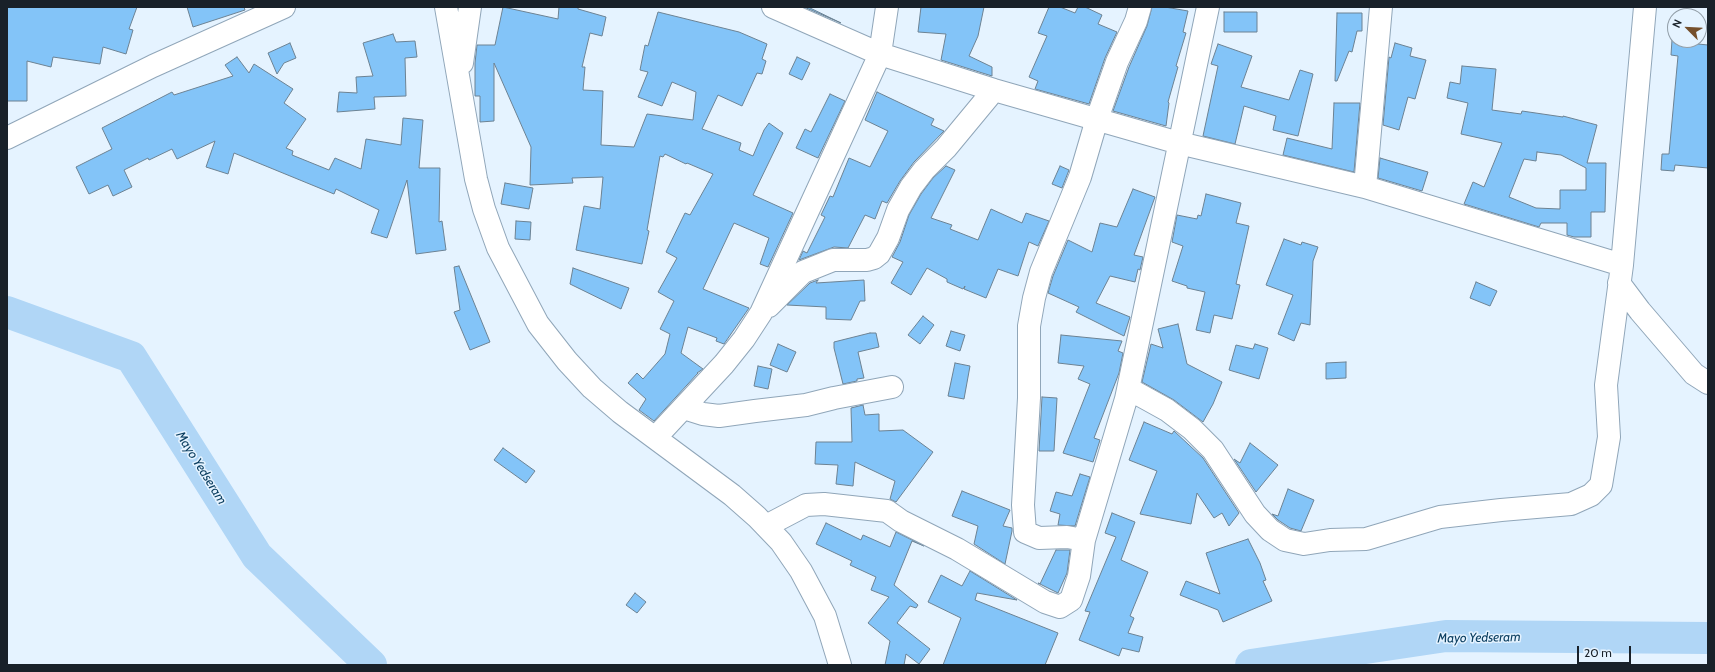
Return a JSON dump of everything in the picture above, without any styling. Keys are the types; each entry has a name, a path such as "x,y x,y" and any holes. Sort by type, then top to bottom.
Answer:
{"street":[{"path":"446,7 460,80 476,179 484,209 498,248 538,324 566,361 592,388 614,407 721,486 766,526 781,542 808,584 825,616 840,665"},
{"path":"460,80 470,7"},
{"path":"773,7 880,54 994,90 1179,143 1365,187 1621,274 1640,311 1694,374 1708,383"},
{"path":"655,438 724,364 744,339 761,313 880,54 887,7"},
{"path":"1084,540 1067,537 1039,538 1025,532 1023,505 1029,398 1029,326 1034,298 1053,242 1080,177 1097,119 1117,62 1136,21 1140,7"},
{"path":"766,526 806,505 824,504 887,511 901,521 957,550 1045,602 1060,606 1071,600 1079,576 1084,540 1129,389 1208,7"},
{"path":"1365,187 1381,7"},
{"path":"1129,389 1166,410 1192,429 1213,450 1256,514 1270,530 1285,540 1304,544 1330,540 1366,539 1440,517 1570,504 1591,495 1600,486 1609,437 1606,385 1621,274 1645,7"},
{"path":"7,138 153,66 275,9"},
{"path":"761,313 803,272 833,260 867,260 874,258 879,254 888,238 898,210 912,187 924,170 946,148 994,90"},
{"path":"684,408 703,414 719,416 806,406 834,398 892,387"}],"building":[{"path":"7,7 137,7 129,29 133,30 126,54 103,47 100,64 53,57 51,67 27,61 27,101 7,101"},
{"path":"187,7 244,7 245,10 193,27"},
{"path":"503,7 558,19 559,7 578,7 578,9 606,17 602,36 590,33 582,67 585,67 583,90 603,91 601,145 634,147 647,114 693,120 696,92 672,82 662,106 638,97 648,72 640,70 645,45 648,46 658,12 739,32 767,44 762,59 766,61 762,74 757,73 742,106 718,95 702,129 741,143 739,150 753,156 764,130 769,123 783,133 753,195 793,213 768,267 760,264 769,238 734,223 703,289 749,308 724,344 716,341 717,338 688,327 681,353 703,369 697,373 654,421 639,410 646,399 628,383 637,373 643,379 665,354 670,334 660,329 674,301 658,292 677,258 666,252 685,213 690,215 713,174 665,154 663,157 660,156 647,230 649,231 642,264 576,250 584,206 600,209 603,177 572,178 573,183 530,185 531,147 494,63 494,121 480,122 480,96 475,96 475,63 477,45 495,45"},
{"path":"804,7 808,7 841,23"},
{"path":"921,7 984,7 978,36 969,56 992,67 992,76 941,60 946,34 918,32"},
{"path":"1049,7 1060,7 1075,13 1078,7 1085,7 1102,15 1098,24 1117,32 1105,58 1089,104 1035,89 1038,81 1029,77 1047,36 1038,33"},
{"path":"1152,7 1165,7 1188,11 1183,32 1186,33 1176,66 1178,67 1168,102 1166,126 1113,111 1129,67 1147,26"},
{"path":"1224,12 1257,12 1257,32 1224,32"},
{"path":"1337,13 1362,13 1362,31 1357,31 1352,52 1349,51 1337,81 1335,81"},
{"path":"393,34 396,42 415,41 417,57 405,58 406,96 374,97 375,109 337,112 339,92 357,93 356,77 373,76 363,43"},
{"path":"290,43 296,58 284,63 277,74 268,53"},
{"path":"1395,43 1412,48 1410,56 1426,60 1415,99 1408,97 1399,130 1383,125 1389,57 1391,58"},
{"path":"1218,44 1252,56 1241,87 1289,100 1300,70 1313,74 1298,136 1273,130 1276,116 1244,106 1235,144 1203,136 1218,66 1211,64"},
{"path":"1708,45 1708,168 1675,165 1674,171 1661,170 1662,154 1669,154 1678,56 1671,55 1671,48 1707,48"},
{"path":"237,57 249,73 254,64 293,89 284,103 306,119 286,148 293,151 292,155 329,170 335,158 361,169 366,139 401,145 403,118 423,120 419,168 440,168 439,222 442,221 446,250 416,254 407,180 387,238 371,233 379,210 336,189 334,194 234,153 228,174 206,167 215,141 177,159 172,149 149,160 148,158 124,170 132,187 113,196 108,185 89,194 76,167 112,149 102,128 172,92 174,95 233,76 225,65"},
{"path":"797,57 810,63 802,80 789,74"},
{"path":"1462,66 1496,69 1492,110 1521,114 1522,111 1563,116 1597,125 1587,163 1606,163 1605,212 1591,212 1591,237 1574,237 1567,235 1567,223 1541,223 1539,227 1464,204 1473,182 1484,187 1502,143 1461,134 1468,103 1447,98 1450,82 1460,84","holes":["1537,152 1561,155 1586,168 1586,190 1560,190 1560,209 1536,208 1509,197 1524,159 1536,161"]},
{"path":"877,92 934,119 931,125 944,131 914,162 900,181 887,203 882,201 875,219 865,215 848,248 834,247 799,260 803,251 807,253 825,217 821,215 830,196 833,197 849,158 870,167 888,131 865,120"},
{"path":"830,94 845,101 818,158 796,148 805,129 811,132"},
{"path":"1334,103 1360,103 1354,172 1283,155 1287,138 1332,149"},
{"path":"1380,158 1428,172 1422,191 1378,178"},
{"path":"946,166 955,170 931,218 952,225 950,229 978,240 991,209 1022,223 1026,213 1049,221 1038,246 1029,242 1018,276 998,269 986,298 964,289 965,286 963,289 947,282 947,279 927,268 911,295 891,283 903,262 892,257 900,242 909,215 921,194 933,178"},
{"path":"1060,166 1069,170 1062,188 1052,184"},
{"path":"505,183 533,188 529,209 501,204"},
{"path":"1133,189 1155,197 1134,255 1143,257 1140,270 1138,269 1135,282 1110,276 1096,303 1130,317 1124,336 1076,312 1079,307 1048,293 1053,276 1068,240 1092,252 1100,223 1117,227"},
{"path":"1206,194 1241,203 1236,223 1249,226 1236,284 1240,285 1232,319 1214,315 1210,333 1196,330 1205,292 1187,288 1187,286 1172,281 1183,246 1172,242 1177,215 1197,219 1198,215 1201,216"},
{"path":"516,221 531,222 530,240 515,239"},
{"path":"1284,239 1301,245 1302,242 1318,247 1313,261 1310,325 1301,323 1294,341 1278,334 1293,295 1266,285"},
{"path":"459,266 490,342 470,350 454,312 460,310 454,267"},
{"path":"573,268 629,288 621,309 570,284"},
{"path":"818,280 816,283 864,280 865,301 860,301 851,320 826,319 826,307 787,305 810,283"},
{"path":"1476,282 1497,291 1490,306 1470,298"},
{"path":"923,316 934,325 920,344 908,335"},
{"path":"1178,324 1187,364 1222,382 1213,404 1203,422 1174,400 1142,382 1151,344 1163,348 1158,329"},
{"path":"951,331 965,335 960,351 946,346"},
{"path":"870,333 876,333 879,347 858,352 864,378 843,384 834,348 834,342"},
{"path":"1061,335 1122,341 1118,351 1123,353 1119,373 1094,438 1100,440 1093,462 1063,453 1090,384 1078,379 1084,366 1058,363"},
{"path":"778,344 796,352 787,372 770,365"},
{"path":"1255,344 1268,348 1259,379 1229,370 1236,345 1253,349"},
{"path":"1346,362 1346,378 1326,379 1326,363"},
{"path":"955,363 970,366 964,399 948,396"},
{"path":"758,366 772,369 768,389 754,386"},
{"path":"1042,397 1057,398 1054,451 1039,451"},
{"path":"863,405 865,415 879,414 879,431 903,430 933,452 896,502 890,499 895,481 855,462 853,486 836,484 838,465 815,464 816,442 852,442 851,408"},
{"path":"1144,422 1172,434 1174,431 1203,458 1239,513 1229,526 1222,513 1214,518 1197,493 1191,524 1140,514 1157,471 1129,460"},
{"path":"1250,443 1278,465 1256,492 1234,459 1240,463"},
{"path":"503,448 535,471 526,483 494,460"},
{"path":"1080,474 1090,477 1075,526 1058,525 1060,514 1050,511 1056,492 1072,496"},
{"path":"1288,489 1314,500 1301,531 1290,528 1272,514 1278,516"},
{"path":"962,491 1010,510 1003,526 1012,528 1005,564 974,544 978,526 952,516"},
{"path":"1112,513 1135,522 1121,560 1148,572 1130,616 1134,618 1128,633 1143,637 1139,652 1122,648 1119,656 1079,640 1090,612 1085,611 1116,537 1105,533"},
{"path":"826,523 861,540 863,535 890,547 896,532 924,546 912,541 894,585 918,605 916,608 910,606 897,623 930,649 919,664 906,654 904,665 885,665 890,641 868,623 889,597 871,590 876,577 850,565 852,561 816,544"},
{"path":"1248,539 1260,563 1266,580 1263,581 1272,601 1223,622 1218,610 1180,595 1186,581 1220,594 1206,553"},
{"path":"1056,550 1070,550 1067,573 1058,593 1040,584"},
{"path":"970,571 1017,600 977,593 975,600 1058,633 1045,665 943,665 961,618 928,602 941,575 962,586"},
{"path":"635,593 646,602 637,613 626,605"}],"waterway":[{"name":"Mayo Yedseram","path":"7,312 131,357 257,556 371,665"},
{"name":"Mayo Yedseram","path":"1251,665 1446,636 1708,638"}]}
